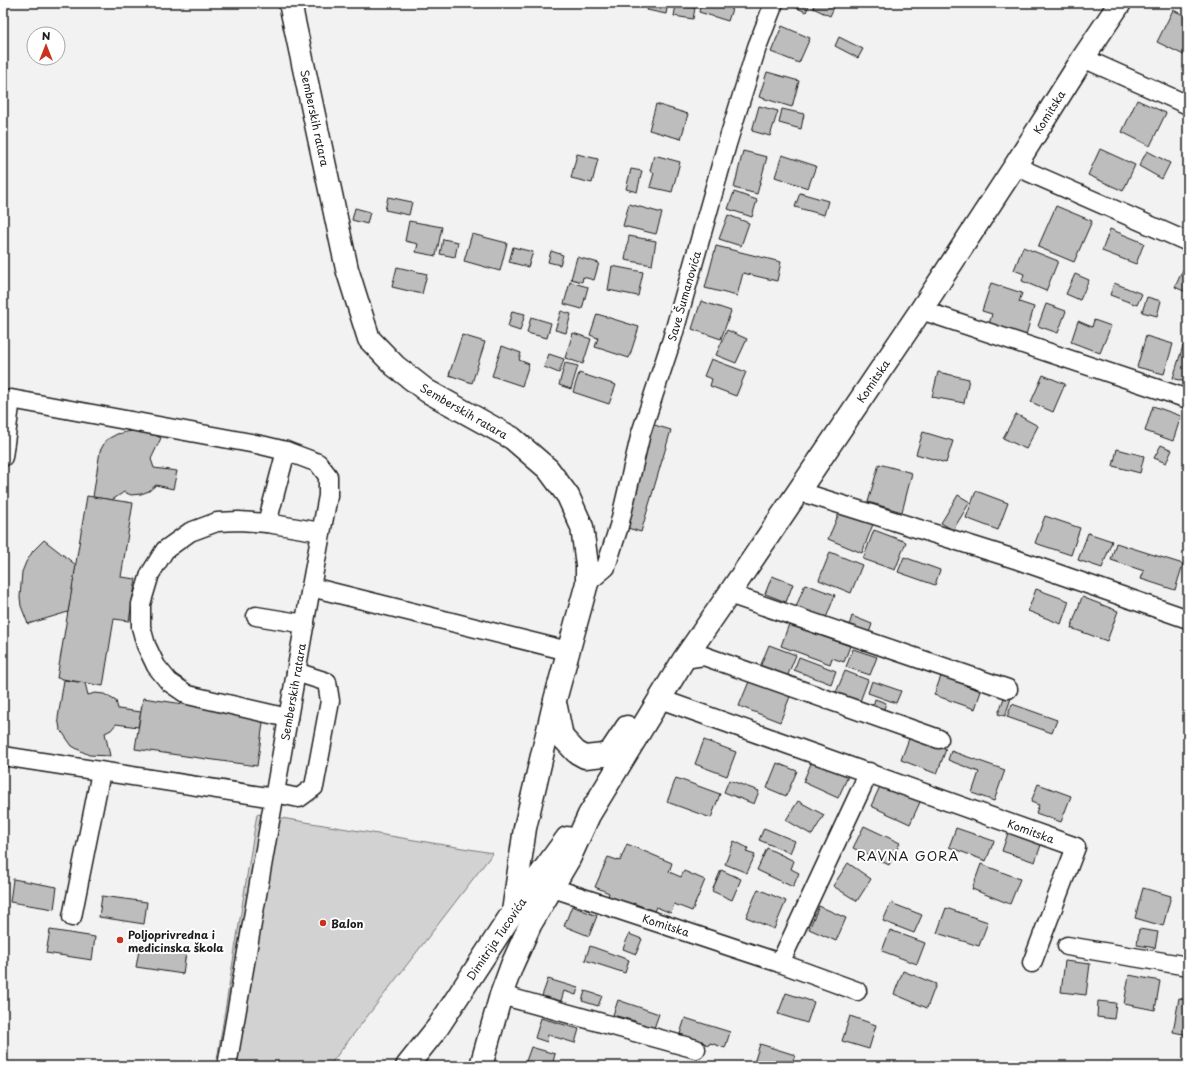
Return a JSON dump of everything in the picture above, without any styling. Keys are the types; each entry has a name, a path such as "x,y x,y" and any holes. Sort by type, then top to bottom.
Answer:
{"main road":[{"name":"Semberskih ratara","path":"290,3 347,269 369,339 394,366 427,391 512,438 548,469 568,496 582,527 587,565 587,583 555,700 525,828 522,918"},
{"name":"Komitska","path":"589,815 684,659 921,310 1120,3"},
{"path":"555,700 562,737 576,752 585,757 604,755 611,751 645,701 662,680 684,659"},
{"name":"Dimitrija Tucovića","path":"407,1066 522,918 545,883 572,832 589,815"},
{"path":"525,828 534,843 545,883"},
{"path":"481,1066 501,996 512,965 522,918"}],"street":[{"name":"Save Šumanovića","path":"587,583 606,567 619,526 641,433 672,339 727,144 757,47 774,3"},
{"path":"1083,58 1188,105"},
{"path":"1015,166 1188,242"},
{"path":"921,310 1188,399"},
{"name":"Semberskih ratara","path":"3,457 11,399 286,451 318,462 328,476 328,496 227,1066"},
{"path":"267,523 286,451"},
{"path":"798,491 1018,560 1188,619"},
{"path":"288,718 188,695 169,682 156,666 146,645 141,627 141,604 150,574 164,550 190,532 217,522 239,521 267,523 321,532"},
{"path":"311,587 568,651"},
{"path":"729,594 1008,689"},
{"path":"256,616 305,624"},
{"path":"684,659 704,656 940,739"},
{"path":"3,756 101,772 274,796 300,798 314,787 330,701 327,682 296,672"},
{"name":"Komitska","path":"660,699 869,772 1076,847 1032,963"},
{"path":"72,917 101,772"},
{"path":"780,963 869,772"},
{"name":"Komitska","path":"545,883 780,963 857,991"},
{"path":"1067,946 1188,966"},
{"path":"501,996 696,1050"}],"shaded area":[{"path":"257,814 493,853 329,1066 216,1066"}],"building":[{"path":"649,3 668,3 666,14 647,10"},
{"path":"701,3 734,3 728,21 699,12"},
{"path":"786,3 810,3 806,12"},
{"path":"815,3 836,3 830,16 813,8"},
{"path":"676,5 695,8 693,19 674,16"},
{"path":"1173,10 1188,17 1188,57 1157,42"},
{"path":"782,26 810,38 799,63 771,52"},
{"path":"839,37 863,49 858,58 835,46"},
{"path":"767,72 799,81 792,107 759,97"},
{"path":"1137,100 1166,113 1150,146 1122,132"},
{"path":"656,104 688,114 681,139 649,130"},
{"path":"759,106 778,111 770,136 752,131"},
{"path":"782,109 804,114 801,129 779,123"},
{"path":"1100,149 1135,165 1123,191 1088,175"},
{"path":"743,151 767,157 757,194 734,188"},
{"path":"1147,151 1170,163 1162,179 1139,166"},
{"path":"577,154 598,159 592,183 571,178"},
{"path":"654,155 680,162 672,192 650,187 654,173 650,171"},
{"path":"782,155 816,166 808,188 775,177"},
{"path":"631,169 642,171 637,192 626,189"},
{"path":"734,192 757,200 752,217 728,209"},
{"path":"800,193 828,201 824,215 795,207"},
{"path":"388,197 412,202 409,215 385,210"},
{"path":"629,204 662,213 656,234 623,226"},
{"path":"1056,206 1092,221 1074,262 1038,247"},
{"path":"355,208 370,212 367,224 352,220"},
{"path":"728,215 749,223 741,246 719,239"},
{"path":"409,221 442,227 436,256 416,252 418,244 405,241"},
{"path":"1110,229 1144,243 1136,264 1102,251"},
{"path":"472,234 507,243 500,271 464,261"},
{"path":"629,236 656,241 652,265 625,260"},
{"path":"443,239 458,242 455,257 440,254"},
{"path":"716,246 781,262 777,281 743,273 737,296 705,288"},
{"path":"513,247 533,252 528,267 509,262"},
{"path":"1023,247 1058,261 1046,291 1022,281 1024,274 1014,270"},
{"path":"551,251 563,255 560,265 548,262"},
{"path":"577,257 599,263 594,280 583,277 582,282 571,279"},
{"path":"1186,263 1188,264 1188,293 1175,287"},
{"path":"612,266 643,272 638,296 608,290"},
{"path":"397,267 427,274 422,294 392,287"},
{"path":"1075,274 1089,280 1080,300 1066,294"},
{"path":"570,282 588,287 582,309 564,304"},
{"path":"991,283 1022,293 1019,302 1034,307 1026,335 989,324 992,314 982,311"},
{"path":"1114,283 1142,294 1137,305 1110,295"},
{"path":"1147,297 1161,301 1157,316 1142,312"},
{"path":"701,301 731,311 721,339 692,329"},
{"path":"1046,304 1066,311 1058,333 1038,326"},
{"path":"512,311 525,314 520,331 508,327"},
{"path":"561,311 571,314 566,333 555,330"},
{"path":"597,314 639,327 629,358 595,347 598,338 590,335"},
{"path":"531,317 551,323 547,338 527,333"},
{"path":"1094,320 1111,326 1100,353 1071,342 1078,321 1092,327"},
{"path":"727,330 747,339 736,363 716,355"},
{"path":"573,333 591,339 583,364 565,358"},
{"path":"462,335 485,342 472,383 449,375"},
{"path":"1146,336 1173,344 1164,374 1137,367"},
{"path":"502,346 521,353 519,360 529,364 522,386 492,376"},
{"path":"1183,346 1188,347 1188,383 1173,378"},
{"path":"549,354 564,359 559,373 544,367"},
{"path":"711,359 746,372 736,396 710,386 712,379 704,376"},
{"path":"565,363 578,366 571,389 559,385"},
{"path":"938,372 969,379 964,403 932,397"},
{"path":"579,373 616,385 609,404 573,392"},
{"path":"1043,375 1065,384 1053,412 1031,402"},
{"path":"1153,406 1181,416 1173,441 1145,431"},
{"path":"1016,414 1038,426 1026,449 1003,438"},
{"path":"651,424 671,430 641,532 621,526"},
{"path":"131,431 142,431 161,438 151,459 154,468 177,471 173,489 156,485 149,491 141,494 131,495 124,492 112,500 93,497 100,451 106,440 117,434"},
{"path":"923,432 953,441 946,463 916,454"},
{"path":"1161,445 1172,450 1166,463 1154,458"},
{"path":"1117,449 1144,456 1140,473 1113,466"},
{"path":"879,464 912,473 902,512 868,502"},
{"path":"976,491 1008,503 998,530 966,518"},
{"path":"958,495 970,502 953,530 941,523"},
{"path":"87,496 133,503 121,577 136,579 129,621 114,619 103,686 57,678"},
{"path":"840,511 873,524 862,553 828,539"},
{"path":"1045,516 1080,528 1071,555 1035,543"},
{"path":"874,530 906,542 895,570 863,559"},
{"path":"1088,533 1112,541 1102,568 1078,560"},
{"path":"44,540 76,565 68,612 28,624 21,606 20,597 22,572 33,551"},
{"path":"1116,543 1183,564 1175,590 1141,579 1144,571 1111,560"},
{"path":"830,552 862,565 851,593 819,580"},
{"path":"904,557 940,570 935,585 898,572"},
{"path":"772,576 793,584 786,602 765,594"},
{"path":"805,584 835,595 826,618 796,607"},
{"path":"1036,589 1069,601 1061,624 1028,611"},
{"path":"1082,597 1118,611 1107,641 1071,628"},
{"path":"852,616 872,624 868,636 848,629"},
{"path":"789,624 850,646 844,662 832,658 830,664 781,646"},
{"path":"769,645 796,655 787,677 760,667"},
{"path":"853,649 877,657 870,675 846,667"},
{"path":"799,657 836,671 831,684 794,670"},
{"path":"845,671 868,680 859,704 835,695"},
{"path":"943,671 968,680 966,686 981,691 975,709 934,695"},
{"path":"750,679 791,694 780,722 739,706"},
{"path":"64,680 85,683 88,695 95,693 104,694 116,701 118,709 141,712 138,727 116,724 111,730 105,733 110,756 89,755 81,751 72,746 60,729 58,718"},
{"path":"872,681 901,691 896,703 868,693"},
{"path":"1006,693 1012,695 1005,716 998,714"},
{"path":"143,698 264,716 257,766 135,749"},
{"path":"875,699 886,703 882,714 872,710"},
{"path":"1012,704 1057,720 1052,733 1007,717"},
{"path":"910,736 946,749 937,774 901,760"},
{"path":"704,740 736,752 727,776 695,764"},
{"path":"951,751 1005,770 994,801 972,793 979,772 948,760"},
{"path":"813,759 849,774 838,798 803,782"},
{"path":"777,763 797,771 786,796 767,788"},
{"path":"676,778 720,794 711,818 667,802"},
{"path":"729,780 759,791 754,804 724,792"},
{"path":"882,782 921,800 910,824 871,806"},
{"path":"1038,784 1071,796 1061,822 1036,813 1039,805 1031,802"},
{"path":"798,801 824,815 812,835 786,820"},
{"path":"864,826 900,843 889,865 853,848"},
{"path":"764,828 795,841 790,853 759,840"},
{"path":"956,828 994,841 986,861 949,847"},
{"path":"1009,830 1042,842 1035,862 1002,851"},
{"path":"734,841 748,848 746,852 755,855 747,873 725,864"},
{"path":"627,844 672,863 669,872 681,877 684,871 705,880 692,911 674,904 671,913 656,907 654,911 633,903 633,906 608,896 609,893 595,887 608,857 620,861"},
{"path":"767,848 794,861 791,869 799,873 793,887 757,870"},
{"path":"848,863 871,879 857,901 833,886"},
{"path":"981,864 1020,879 1010,904 972,889"},
{"path":"721,870 741,879 732,900 712,891"},
{"path":"13,879 57,887 54,909 10,902"},
{"path":"1143,888 1171,896 1163,926 1135,918"},
{"path":"758,889 786,901 774,929 746,917"},
{"path":"102,896 147,902 144,924 99,917"},
{"path":"891,903 922,915 914,933 883,921"},
{"path":"572,906 597,916 589,936 564,926"},
{"path":"819,906 846,918 836,941 809,929"},
{"path":"946,908 988,922 979,946 937,933"},
{"path":"1139,929 1158,932 1155,948 1137,945"},
{"path":"50,930 95,937 92,960 46,953"},
{"path":"890,930 925,943 917,964 882,951"},
{"path":"629,934 642,939 636,954 623,949"},
{"path":"140,945 186,952 183,974 136,967"},
{"path":"590,946 629,960 625,973 585,960"},
{"path":"1065,961 1090,964 1086,995 1061,992"},
{"path":"903,971 936,984 927,1008 894,994"},
{"path":"1129,975 1160,981 1155,1010 1124,1004"},
{"path":"548,979 578,988 576,995 564,991 561,1001 542,996"},
{"path":"585,991 602,996 598,1006 582,1001"},
{"path":"786,993 814,1002 807,1023 778,1014"},
{"path":"1179,998 1188,1000 1188,1035 1173,1032"},
{"path":"618,1000 659,1014 653,1031 633,1025 635,1021 613,1015"},
{"path":"1098,1001 1116,1003 1114,1019 1097,1017"},
{"path":"850,1016 876,1025 869,1049 842,1041"},
{"path":"541,1018 579,1029 575,1043 548,1035 547,1042 535,1038"},
{"path":"685,1018 730,1032 725,1048 710,1043 709,1045 700,1042 700,1040 680,1034"},
{"path":"760,1044 795,1055 791,1066 753,1066"},
{"path":"531,1047 555,1054 552,1066 532,1066 525,1064"}],"place":[{"name":"Balon","path":"323,923"},
{"name":"Poljoprivredna i medicinska škola","path":"120,940"}],"district":[{"name":"RAVNA GORA","path":"908,855"}]}
